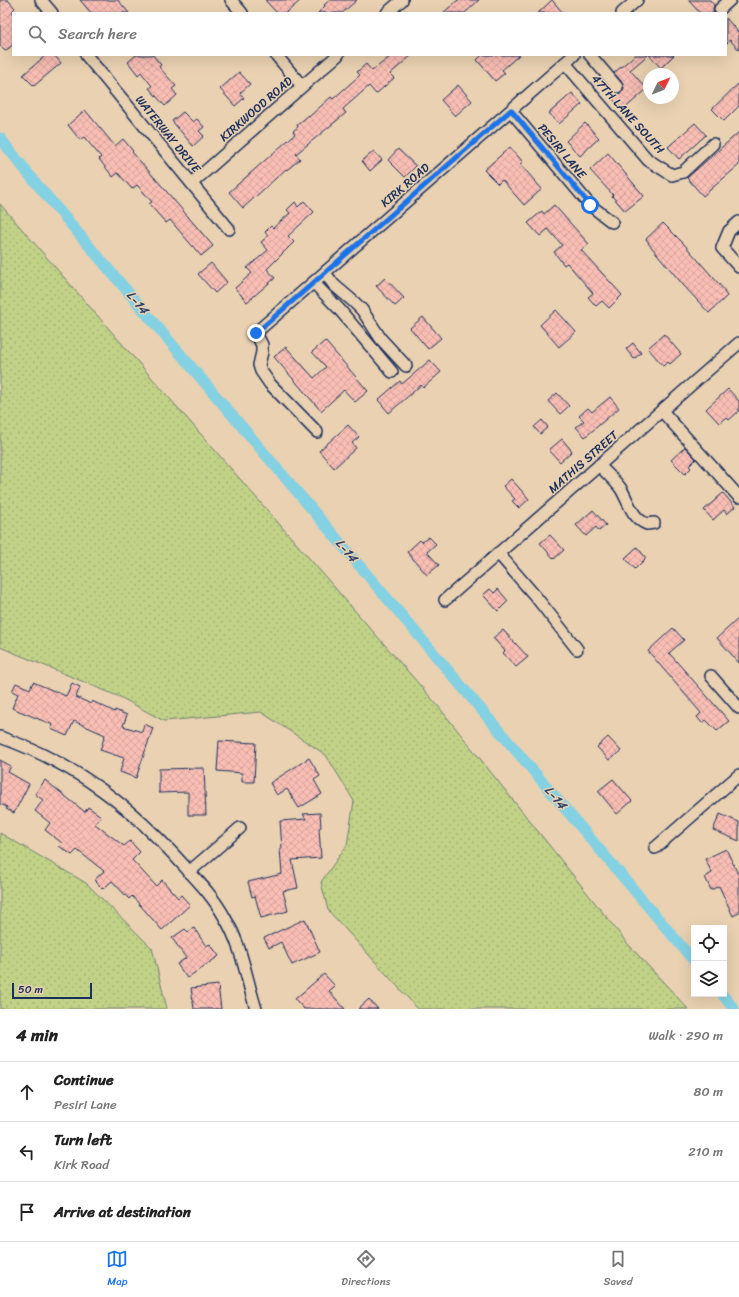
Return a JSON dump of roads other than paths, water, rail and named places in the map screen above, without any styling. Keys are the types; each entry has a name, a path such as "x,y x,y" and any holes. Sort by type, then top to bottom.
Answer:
{"street":[{"path":"41,0 51,12"},
{"path":"231,0 241,12"},
{"path":"388,12 402,0"},
{"path":"623,12 637,0"},
{"path":"720,9 730,0"},
{"name":"WATERWAY DRIVE","path":"87,56 229,229"},
{"path":"277,56 302,86"},
{"name":"KIRKWOOD ROAD","path":"192,183 337,56"},
{"name":"KIRK ROAD","path":"317,432 270,384 261,371 259,365 262,345 254,334 573,56"},
{"path":"591,56 617,87"},
{"name":"47TH LANE SOUTH","path":"565,63 648,160 672,175 683,172 713,144"},
{"name":"PESIRI LANE","path":"511,110 590,205 612,222"},
{"path":"739,222 729,231 722,248 739,267"},
{"path":"325,273 334,285 362,310 382,339 406,366"},
{"path":"314,283 339,309 392,372"},
{"name":"MATHIS STREET","path":"445,600 739,343"},
{"path":"662,411 739,497"},
{"path":"599,465 621,489 632,510 640,520 647,524 654,523"},
{"path":"498,553 536,597 577,649"},
{"path":"711,676 739,708"},
{"path":"0,737 47,756 75,772 102,789 127,808 151,830 212,898 225,917 236,939 244,961 248,985 256,1009"},
{"path":"655,848 739,775"},
{"path":"189,872 240,828"}],"waterway":[{"name":"L-14","path":"0,138 35,182 691,957"},
{"name":"L-14","path":"724,997 734,1009"}]}
